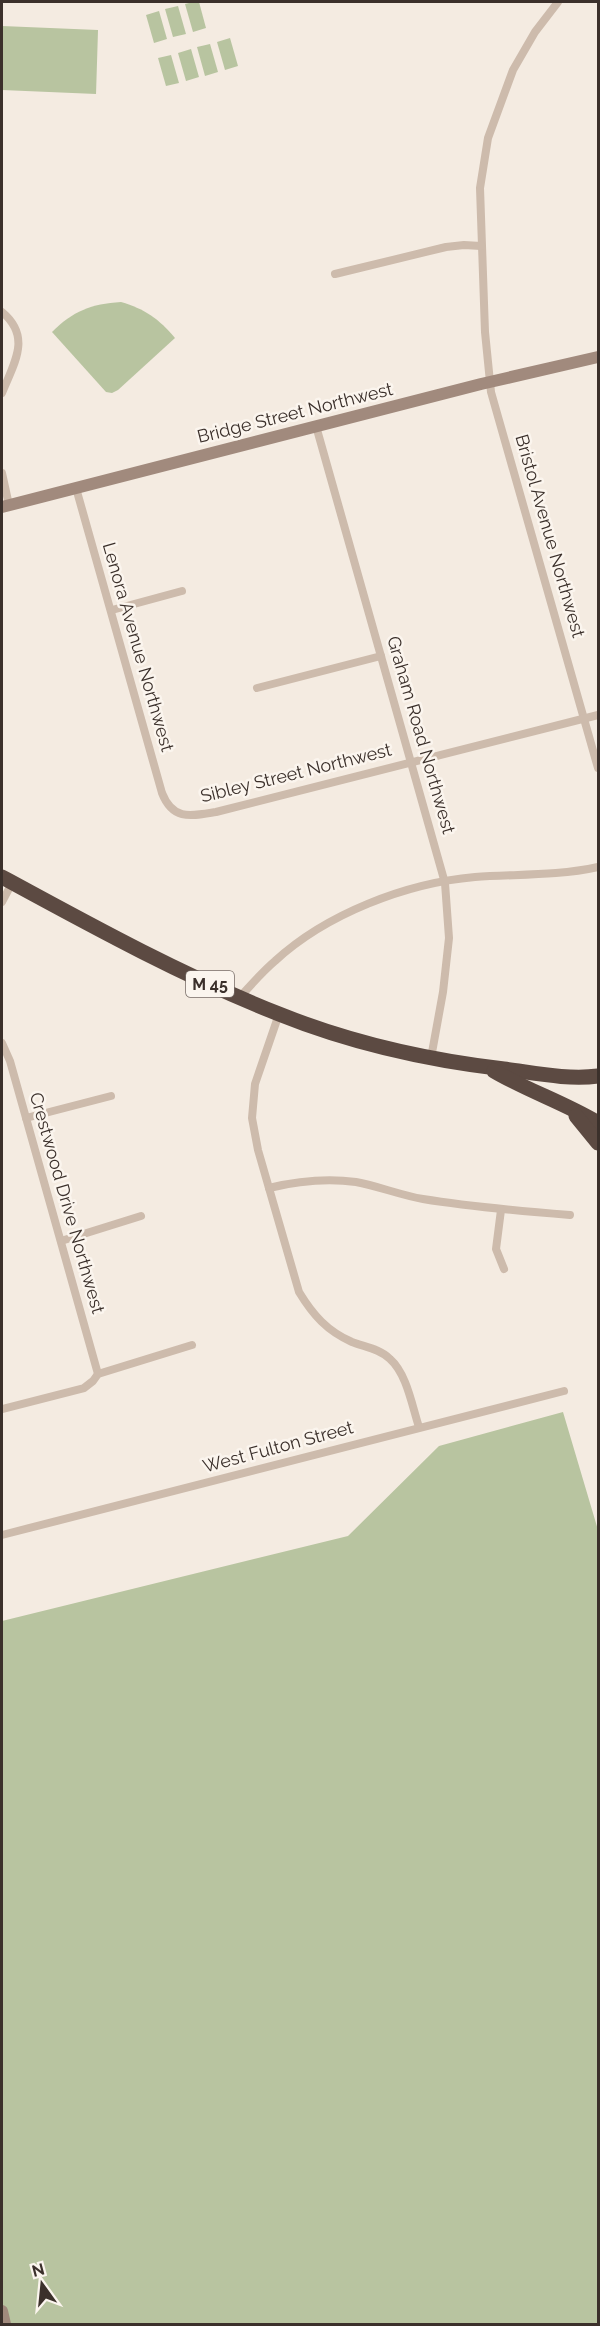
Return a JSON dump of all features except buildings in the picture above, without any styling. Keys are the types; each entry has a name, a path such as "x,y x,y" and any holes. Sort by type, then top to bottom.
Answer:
{"highway":[{"name":"M 45","path":"7,880 171,966 279,1014 348,1038 431,1058 488,1067 581,1078 598,1076"},
{"path":"488,1067 519,1085 560,1102 598,1123"},
{"path":"560,1102 585,1126 598,1143"}],"main road":[{"name":"Bridge Street Northwest","path":"5,506 490,382 598,357"},
{"path":"2,2312 5,2325"}],"street":[{"name":"Bristol Avenue Northwest","path":"558,2 535,32 513,70 488,138 480,188 485,332 491,392 598,768"},
{"path":"335,274 446,247 481,246"},
{"path":"2,312 15,326 19,336 16,358 2,393"},
{"name":"Graham Road Northwest","path":"316,426 445,883 449,938 443,992 431,1058"},
{"path":"2,473 5,506"},
{"name":"Lenora Avenue Northwest","path":"76,488 162,793 175,812"},
{"path":"112,610 182,591"},
{"path":"257,688 381,656"},
{"name":"Sibley Street Northwest","path":"175,812 191,816 216,812 598,715"},
{"path":"240,997 275,960 300,942 351,911 377,900 473,878 546,875 598,867"},
{"path":"2,902 7,880"},
{"path":"279,1014 255,1084 252,1118 258,1150 299,1292 312,1313 329,1329 352,1342 374,1349 390,1359 400,1372 419,1427"},
{"name":"Crestwood Drive Northwest","path":"2,1043 10,1061 98,1374"},
{"path":"26,1118 111,1095"},
{"path":"269,1188 298,1181 324,1179 357,1182 420,1198 501,1210 570,1215"},
{"path":"501,1210 496,1249 504,1269"},
{"path":"61,1241 141,1216"},
{"path":"2,1409 84,1388 98,1374 192,1345"},
{"name":"West Fulton Street","path":"2,1535 564,1391"}],"green space":[{"path":"199,2 206,28 193,32 185,4"},
{"path":"178,6 186,34 173,37 165,9"},
{"path":"159,11 167,39 154,43 146,15"},
{"path":"2,26 98,30 96,94 2,90"},
{"path":"230,38 238,66 225,70 217,42"},
{"path":"210,44 218,72 205,76 197,47"},
{"path":"191,49 199,77 186,81 178,53"},
{"path":"171,55 179,83 166,86 158,58"},
{"path":"121,302 151,316 175,338 112,393 106,392 52,332 67,319 83,310"},
{"path":"563,1412 598,1530 598,2324 2,2324 2,1621 348,1536 439,1446"}]}
